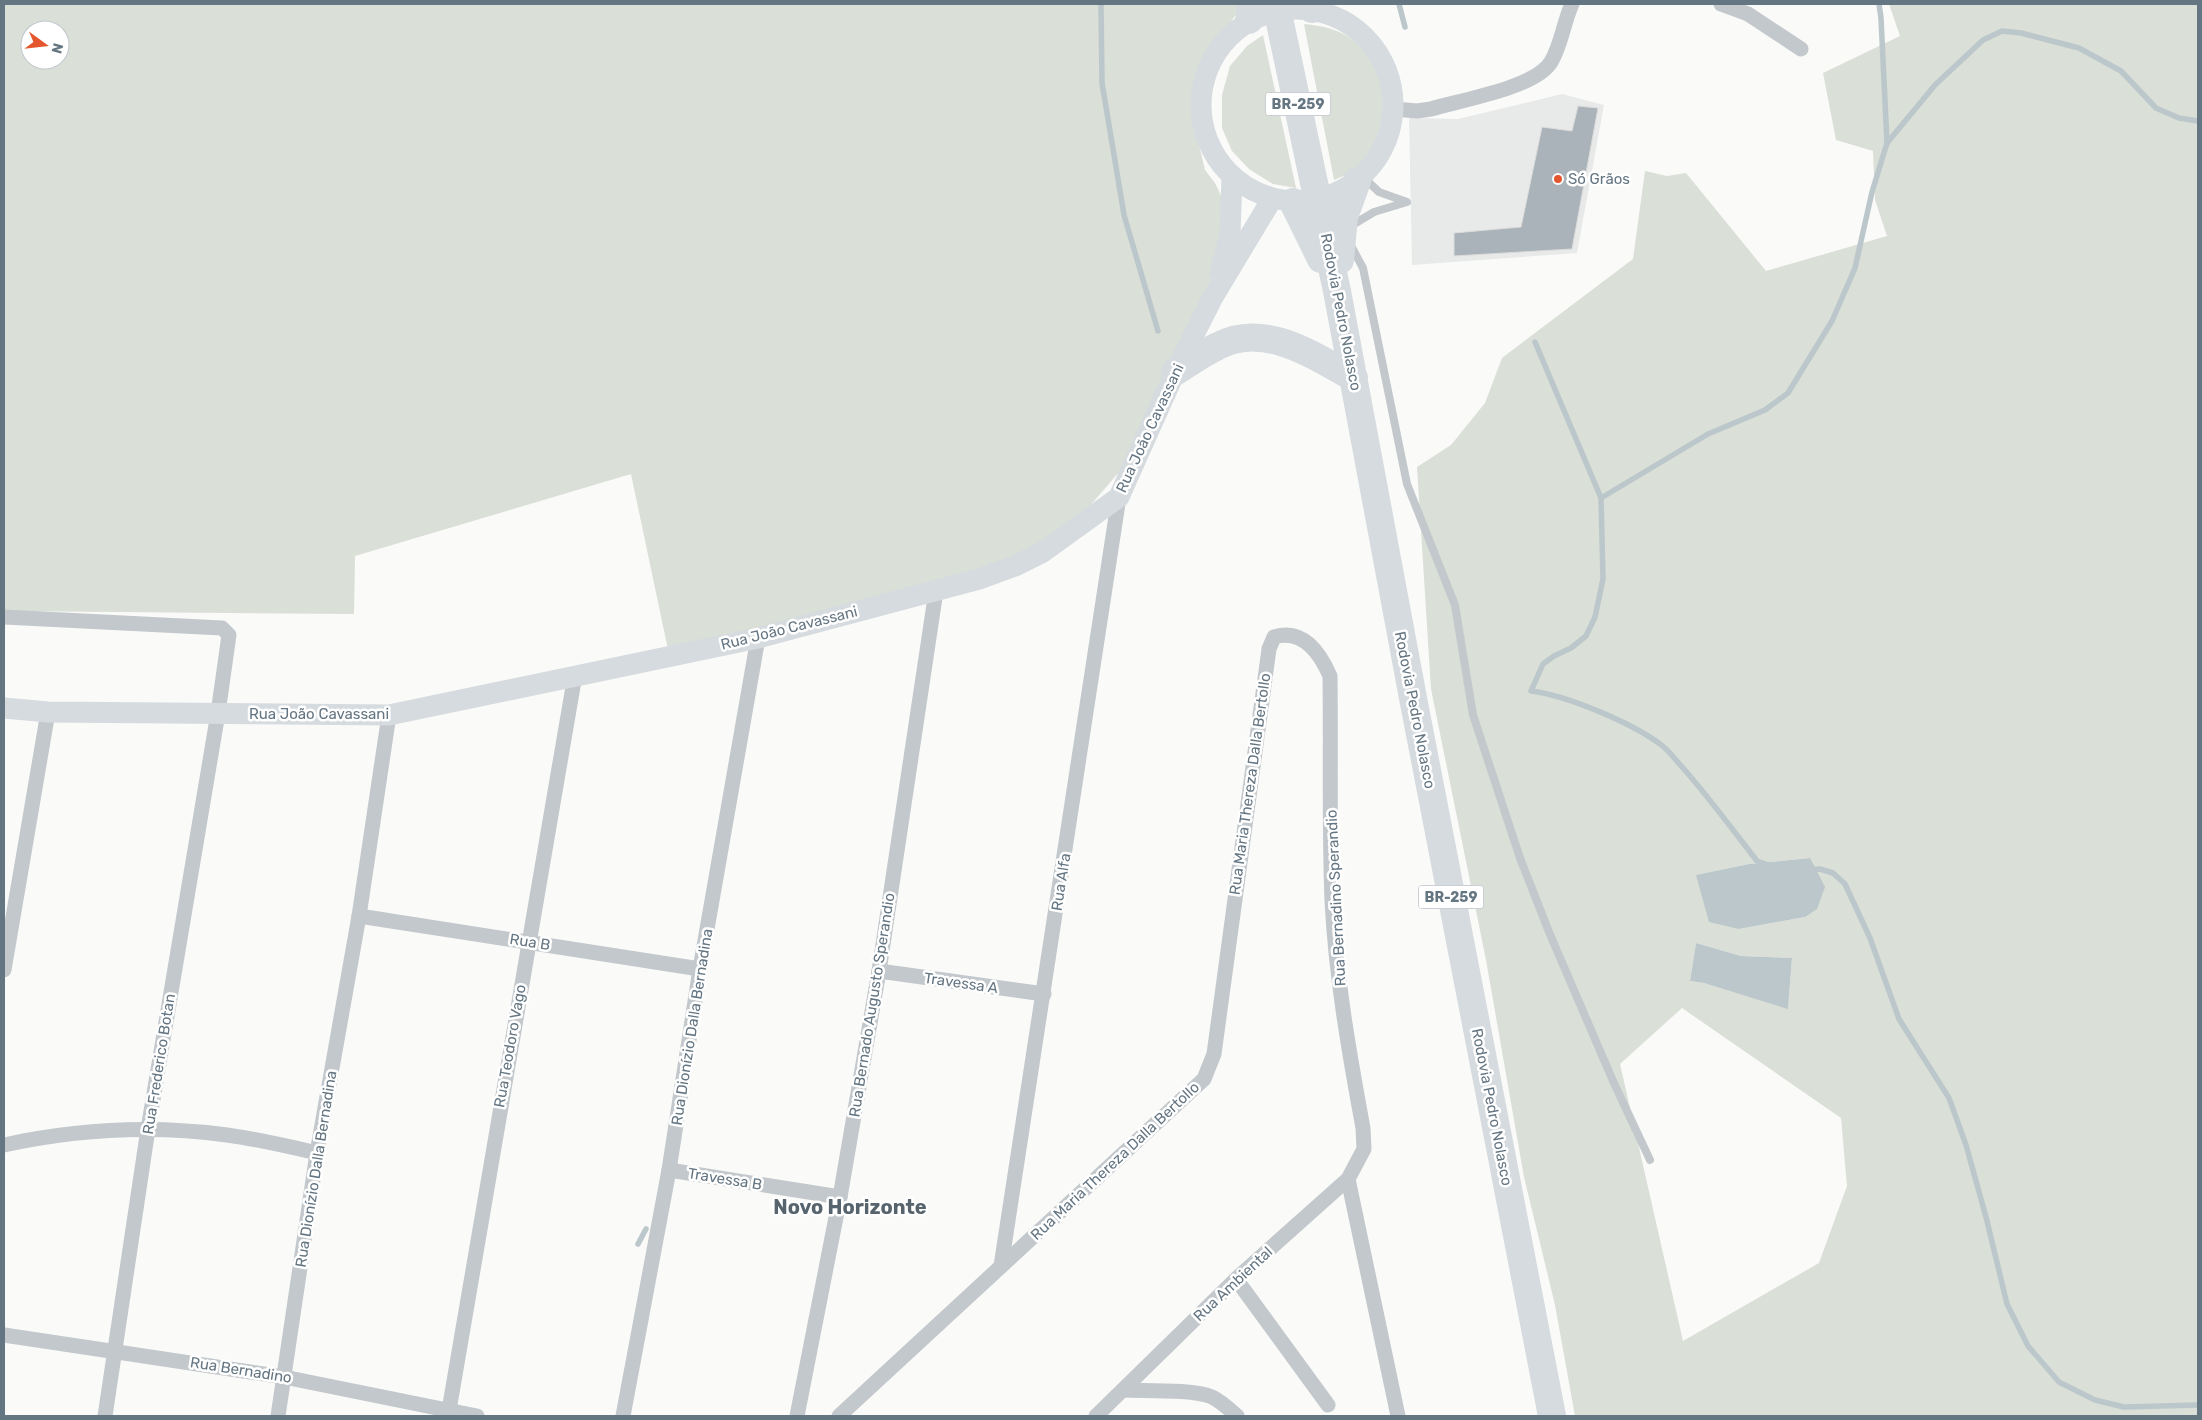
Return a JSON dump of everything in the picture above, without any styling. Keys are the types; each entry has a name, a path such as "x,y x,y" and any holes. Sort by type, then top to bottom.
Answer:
{"highway":[{"name":"Rodovia Pedro Nolasco","path":"1264,9 1295,200 1337,291 1413,698 1552,1416"},
{"path":"1337,291 1342,232 1347,208 1360,178"},
{"path":"1175,372 1219,345 1237,340 1264,338 1287,343 1354,378"}],"main road":[{"path":"1212,297 1295,200 1360,178 1375,162 1387,141 1394,109 1394,92 1387,68 1375,46 1357,28 1336,15 1311,6 1264,9 1230,35 1215,54 1205,76 1201,101 1203,125 1211,148 1220,163 1232,177 1251,190 1295,200"},
{"path":"1212,297 1226,254 1230,234 1232,177"},
{"name":"Rua João Cavassani","path":"4,708 48,712 388,715 758,638 936,591 1006,569 1043,552 1119,497 1175,372 1212,297"}],"street":[{"path":"1394,109 1417,111 1431,108 1518,85 1540,74 1554,57 1572,4"},
{"path":"1721,4 1748,14 1801,49"},
{"name":"Rua Alfa","path":"1001,1266 1119,497"},
{"name":"Rua Bernado Augusto Sperandio","path":"797,1416 840,1197 879,972 936,591"},
{"path":"4,617 222,628 228,635 218,713"},
{"name":"Rua Maria Thereza Dalla Bertollo","path":"840,1416 1204,1079 1214,1054 1268,649 1274,637 1290,635 1315,649 1330,676"},
{"name":"Rua Dionízio Dalla Bernadina","path":"623,1416 669,1170 700,970 758,638"},
{"name":"Rua Teodoro Vago","path":"448,1414 575,675"},
{"name":"Rua Bernadino Sperandio","path":"1330,676 1332,900 1340,999 1363,1128 1364,1149"},
{"path":"4,970 48,712"},
{"name":"Rua Frederico Botan","path":"106,1416 148,1129 218,713"},
{"name":"Rua Dionízio Dalla Bernadina","path":"278,1416 317,1152 359,916 388,715"},
{"name":"Rua B","path":"359,916 700,970"},
{"name":"Travessa A","path":"879,972 1044,994"},
{"path":"4,1145 70,1133 148,1129 229,1135 317,1152"},
{"name":"Rua Ambiental","path":"1096,1416 1236,1280 1348,1179 1364,1149"},
{"name":"Travessa B","path":"669,1170 840,1197"},
{"path":"1348,1179 1398,1416"},
{"path":"1236,1280 1328,1404"},
{"name":"Rua Bernadino","path":"4,1335 116,1350 284,1377 448,1414 477,1416"},
{"path":"1123,1390 1192,1393 1211,1396 1226,1405 1237,1416"}],"lane":[{"path":"1360,178 1379,192 1407,202 1374,212 1342,232 1363,268 1407,484 1455,605 1473,715 1520,858 1578,1001 1650,1160"}],"shaded area":[{"path":"4,4 1243,4 1210,48 1194,82 1195,128 1205,170 1215,183 1225,204 1223,250 1198,313 1126,464 1076,522 1028,555 670,659 631,474 355,556 354,614 4,611"},
{"path":"1889,4 2198,4 2198,1416 1575,1416 1555,1305 1524,1177 1486,960 1431,689 1417,467 1451,445 1485,403 1502,358 1633,259 1645,171 1667,176 1686,173 1766,271 1887,236 1875,200 1873,151 1836,140 1823,73 1900,36","holes":["1810,858 1805,917 1739,929 1697,875 1749,864","1696,943 1741,956 1792,958 1788,1008 1704,983 1690,981","1682,1008 1841,1118 1847,1186 1819,1263 1683,1341 1620,1064"]},
{"path":"1304,24 1337,31 1354,41 1373,63 1383,90 1384,100 1381,122 1374,144 1362,163 1355,170 1334,180"},
{"path":"1263,35 1296,188 1273,184 1249,169 1232,151 1222,128 1222,95 1230,66 1247,46"},
{"path":"1562,94 1604,105 1577,253 1412,265 1409,118 1458,119"},
{"path":"1810,858 1825,887 1817,909 1805,917 1739,929 1709,922 1696,875 1749,864"},
{"path":"1696,943 1741,956 1792,958 1788,1009 1704,983 1690,981"}],"building":[{"name":"Só Grãos","path":"1578,106 1598,108 1572,249 1454,256 1454,233 1521,227 1542,127 1572,131"}],"waterway":[{"path":"1101,4 1102,83 1124,215 1158,331"},
{"path":"1399,4 1405,27"},
{"path":"1601,498 1708,434 1765,410 1788,393 1832,321 1855,268 1872,192 1887,143 1879,4"},
{"path":"1887,143 1935,85 1983,40 2002,31 2021,33 2079,48 2121,71 2156,108 2179,118 2198,121"},
{"path":"1535,342 1601,498 1603,579 1595,617 1586,636 1571,648 1543,664 1531,691 1562,698 1598,711 1633,727 1660,744 1694,780 1757,861 1768,865"},
{"path":"1810,870 1820,869 1833,873 1845,884 1870,938 1899,1019 1949,1098 1966,1145 2007,1304 2028,1346 2059,1382 2095,1400 2124,1407 2198,1405"},
{"path":"638,1244 646,1229"}],"place":[{"name":"Só Grãos","path":"1558,179"}],"district":[{"name":"Novo Horizonte","path":"850,1207"}]}
